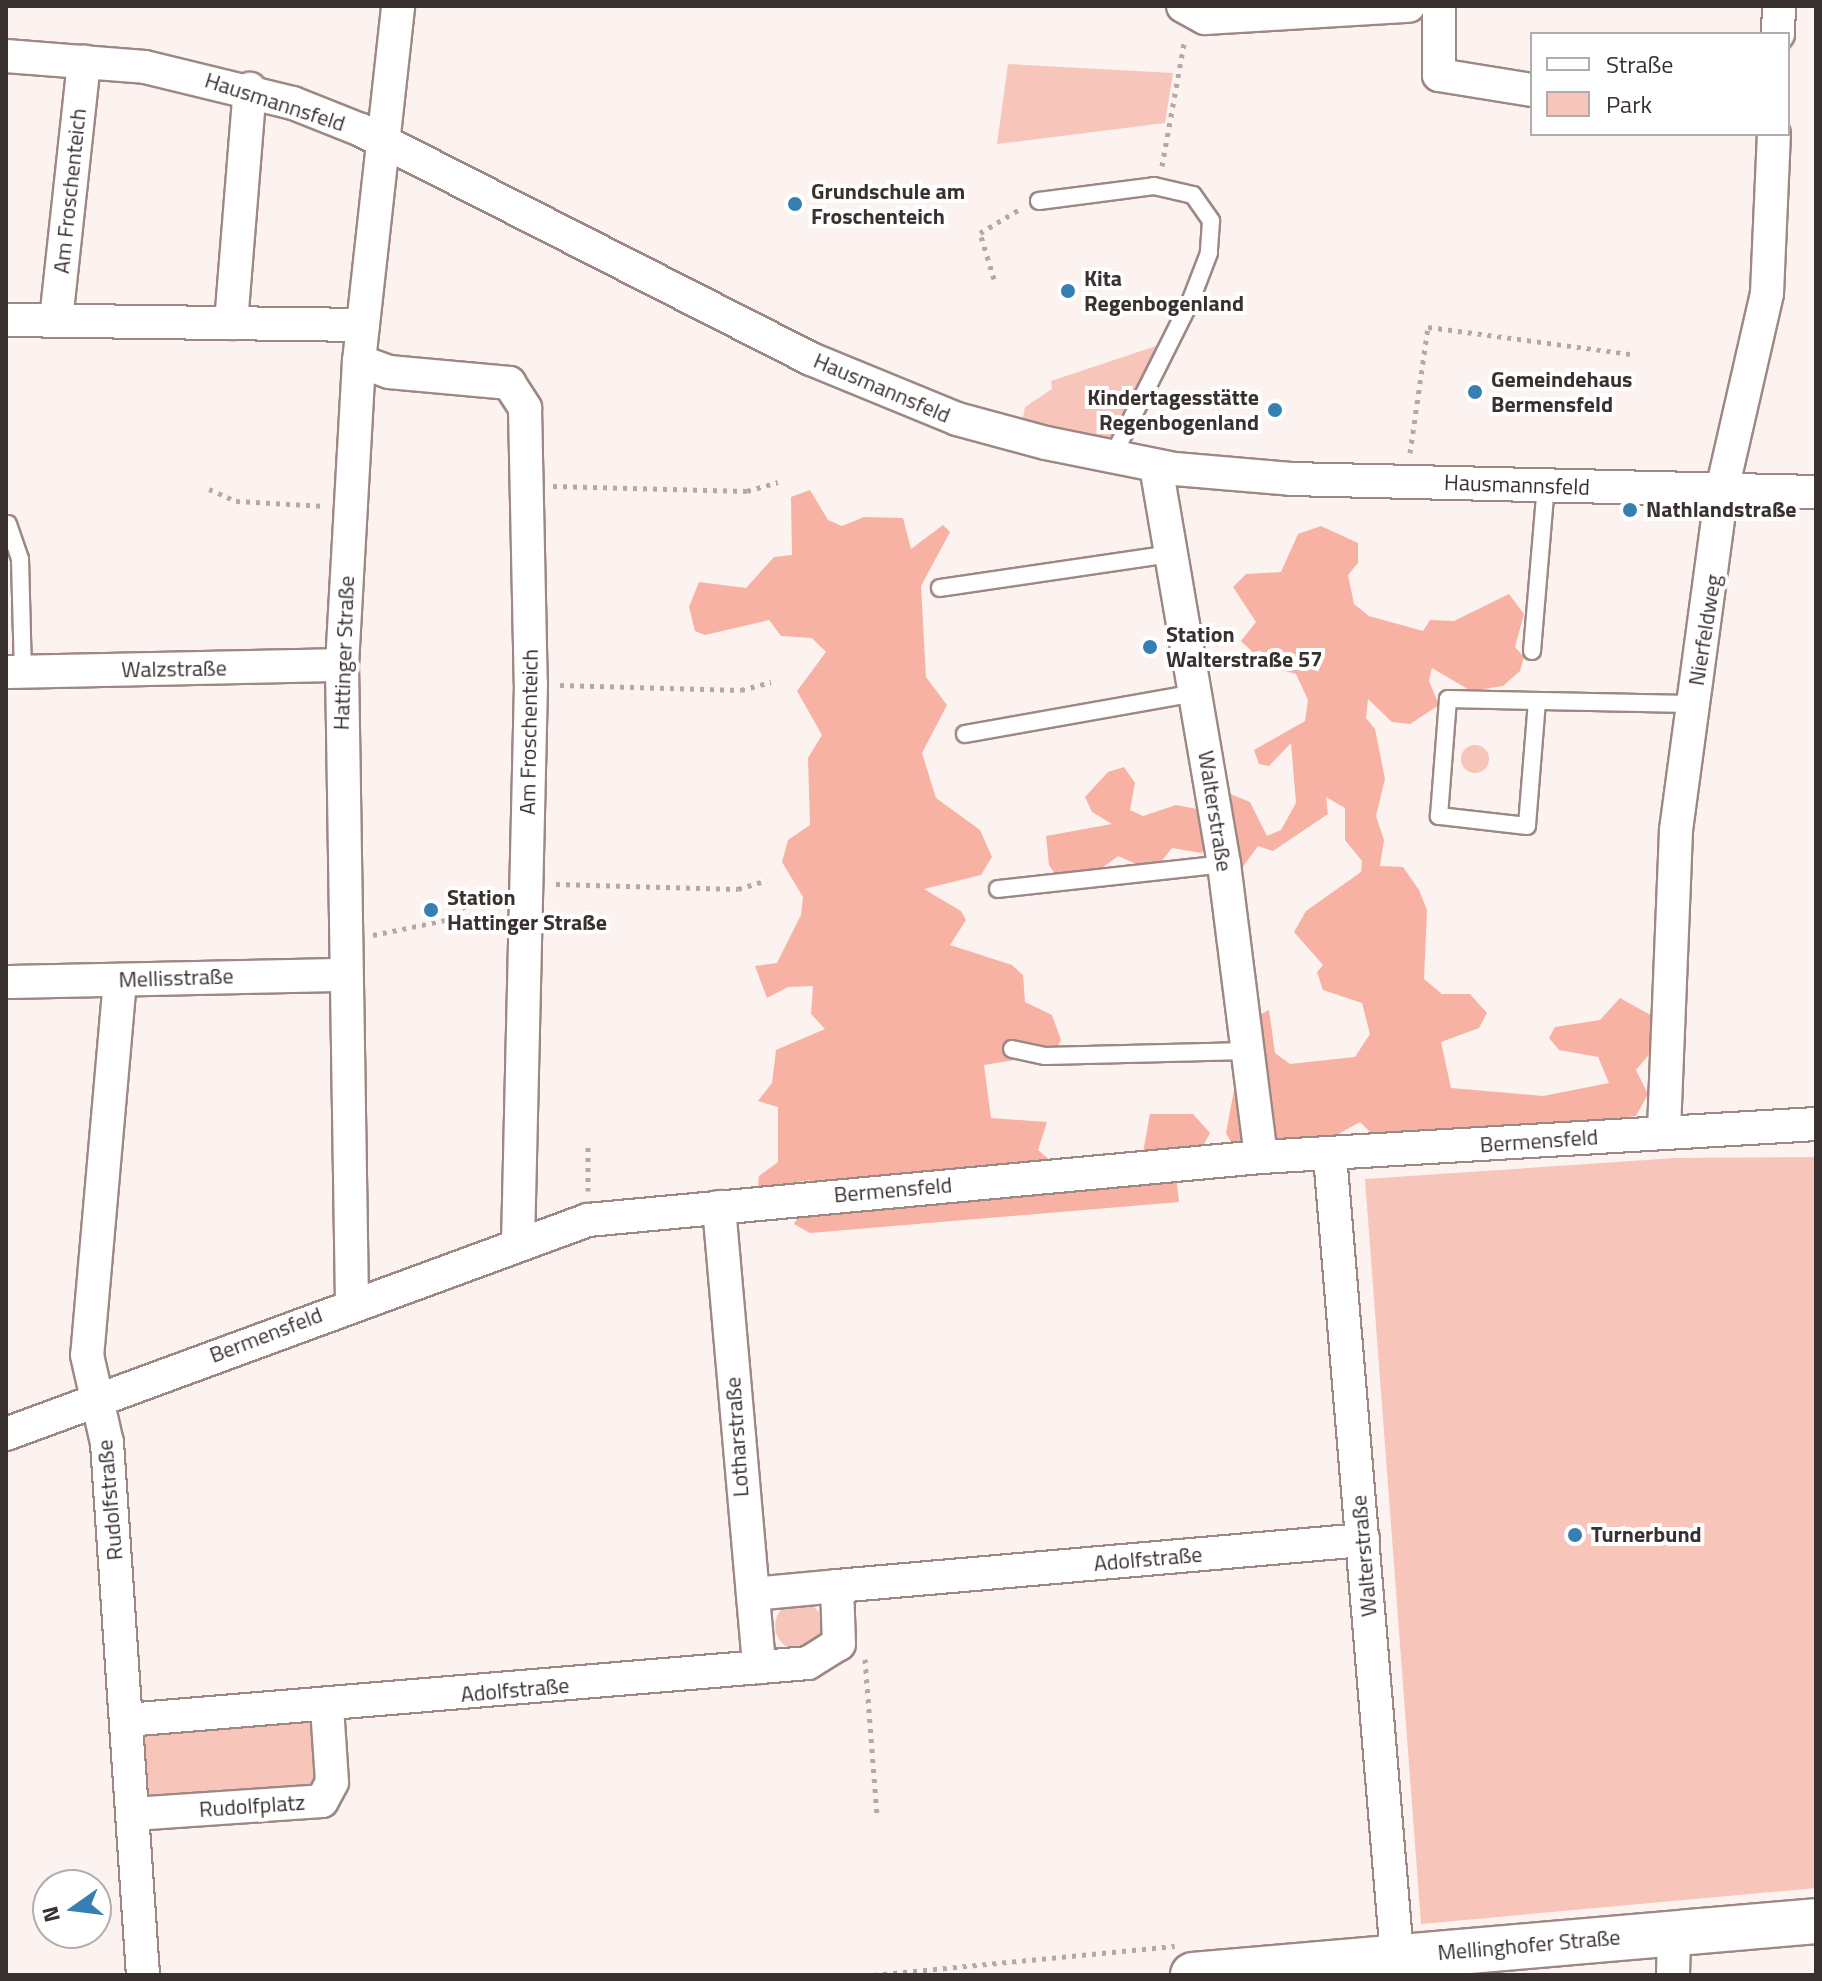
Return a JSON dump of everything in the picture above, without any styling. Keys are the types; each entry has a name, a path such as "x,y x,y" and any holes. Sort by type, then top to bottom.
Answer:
{"main road":[{"name":"Mellinghofer Straße","path":"1191,1960 1277,1971 1397,1956 1673,1954 1816,1921"}],"street":[{"name":"Hattinger Straße","path":"352,1302 342,665 359,361 379,140 398,6"},
{"path":"1186,10 1409,6"},
{"path":"1439,6 1439,75 1530,90"},
{"path":"1778,32 1779,6"},
{"name":"Hausmannsfeld","path":"6,56 84,62 250,89 379,140 895,396 1001,432 1156,466 1406,481 1816,492"},
{"name":"Am Froschenteich","path":"56,320 84,62"},
{"path":"231,323 250,89"},
{"name":"Nierfeldweg","path":"1664,1130 1676,830 1722,490 1767,293 1774,136"},
{"path":"6,320 363,325"},
{"name":"Am Froschenteich","path":"359,361 389,372 514,385 525,408 531,684 518,1242"},
{"name":"Walterstraße","path":"1156,466 1224,864 1261,1157"},
{"name":"Walzstraße","path":"14,672 342,665"},
{"name":"Mellisstraße","path":"6,982 345,975"},
{"name":"Rudolfstraße","path":"120,980 87,1355 93,1400 107,1443 143,1975"},
{"name":"Bermensfeld","path":"6,1434 352,1302 588,1220 1261,1157 1330,1156 1664,1130 1816,1124"},
{"name":"Walterstraße","path":"1330,1156 1397,1956"},
{"name":"Lotharstraße","path":"719,1207 759,1667"},
{"name":"Adolfstraße","path":"753,1594 1363,1540"},
{"path":"835,1650 841,1635 837,1586"},
{"name":"Adolfstraße","path":"127,1720 327,1706 816,1662 835,1650"},
{"name":"Rudolfplatz","path":"133,1814 322,1801 332,1782 327,1706"}],"lane":[{"path":"1039,201 1157,187 1193,195 1211,221 1212,240 1191,300 1112,458"},
{"path":"1532,651 1546,485"},
{"path":"8,524 20,559 14,672"},
{"path":"940,588 1171,554"},
{"path":"965,734 1195,693"},
{"path":"1537,701 1527,826 1439,816 1448,699 1694,704"},
{"path":"998,889 1224,864"},
{"path":"1012,1049 1045,1056 1248,1051"}],"path":[{"path":"1157,187 1186,10"},
{"path":"994,279 980,233 1039,201"},
{"path":"1406,481 1428,327 1631,354"},
{"path":"528,485 747,491 778,482"},
{"path":"209,489 236,501 350,508"},
{"path":"531,684 741,690 771,682"},
{"path":"345,940 446,920 476,898 527,890 738,889 767,880"},
{"path":"588,1147 588,1220"},
{"path":"835,1650 864,1647 877,1814"},
{"path":"873,1975 1191,1960"}],"green space":[{"path":"1008,64 1173,73 1165,123 997,144"},
{"path":"1162,344 1111,443 1022,422 1025,407 1052,389 1051,381"},
{"path":"1475,745 1485,749 1489,759 1485,769 1475,773 1465,769 1461,759 1465,749"},
{"path":"1816,1157 1816,1888 1421,1924 1365,1179 1676,1158"},
{"path":"799,1602 808,1603 816,1609 822,1617 822,1635 816,1643 808,1649 799,1650 790,1649 782,1643 776,1635 775,1626 776,1617 782,1609 790,1603"},
{"path":"327,1706 331,1790 132,1800 127,1716"}],"shaded area":[{"path":"810,490 828,520 842,526 864,517 903,518 911,549 943,525 950,532 921,586 926,677 947,705 922,753 936,798 980,830 992,857 981,875 924,889 961,911 966,920 950,945 1012,965 1023,975 1025,1002 1052,1015 1061,1040 1053,1054 984,1065 991,1118 1047,1122 1038,1150 1050,1160 1142,1158 1150,1114 1193,1114 1210,1133 1203,1146 1174,1157 1179,1202 810,1233 794,1224 814,1190 810,1180 758,1188 759,1176 778,1162 778,1107 758,1101 772,1083 776,1050 825,1029 811,1014 813,986 788,987 767,998 755,966 777,963 801,915 803,897 782,862 788,840 810,825 808,758 822,735 797,691 826,652 812,638 781,636 769,620 705,635 695,631 689,607 699,582 746,588 774,557 792,555 791,497"},
{"path":"1321,526 1358,543 1358,563 1348,575 1354,604 1369,616 1423,631 1430,620 1454,621 1509,594 1524,614 1515,647 1524,657 1520,671 1503,686 1471,691 1432,668 1429,681 1439,705 1410,724 1392,722 1368,699 1366,718 1375,729 1385,779 1376,816 1384,840 1380,866 1403,867 1419,890 1427,910 1424,979 1442,994 1470,994 1487,1013 1479,1028 1441,1042 1451,1088 1543,1096 1609,1083 1598,1057 1559,1050 1549,1038 1555,1027 1600,1020 1620,998 1654,1017 1653,1050 1636,1070 1648,1094 1636,1116 1380,1142 1360,1122 1315,1147 1236,1151 1226,1133 1237,1074 1231,1057 1256,1017 1269,1010 1275,1053 1290,1064 1355,1057 1370,1034 1362,1003 1323,990 1317,972 1323,965 1294,932 1306,911 1361,872 1362,861 1345,840 1345,808 1326,797 1328,814 1273,851 1258,846 1237,875 1208,846 1201,853 1172,848 1160,863 1143,867 1118,856 1088,879 1058,878 1049,865 1046,836 1112,824 1092,812 1085,797 1108,772 1124,767 1135,783 1130,810 1143,816 1176,805 1202,810 1223,791 1250,802 1267,836 1281,830 1296,803 1291,743 1269,766 1259,764 1254,750 1305,721 1308,700 1296,674 1267,666 1241,641 1256,622 1233,587 1246,574 1281,572 1298,534"}],"place":[{"name":"Grundschule am Froschenteich","path":"795,204"},
{"name":"Kita Regenbogenland","path":"1068,291"},
{"name":"Gemeindehaus Bermensfeld","path":"1475,392"},
{"name":"Kindertagesstätte Regenbogenland","path":"1275,410"},
{"name":"Nathlandstraße","path":"1630,510"},
{"name":"Station Walterstraße 57","path":"1150,647"},
{"name":"Station Hattinger Straße","path":"431,910"},
{"name":"Turnerbund","path":"1575,1535"}]}
